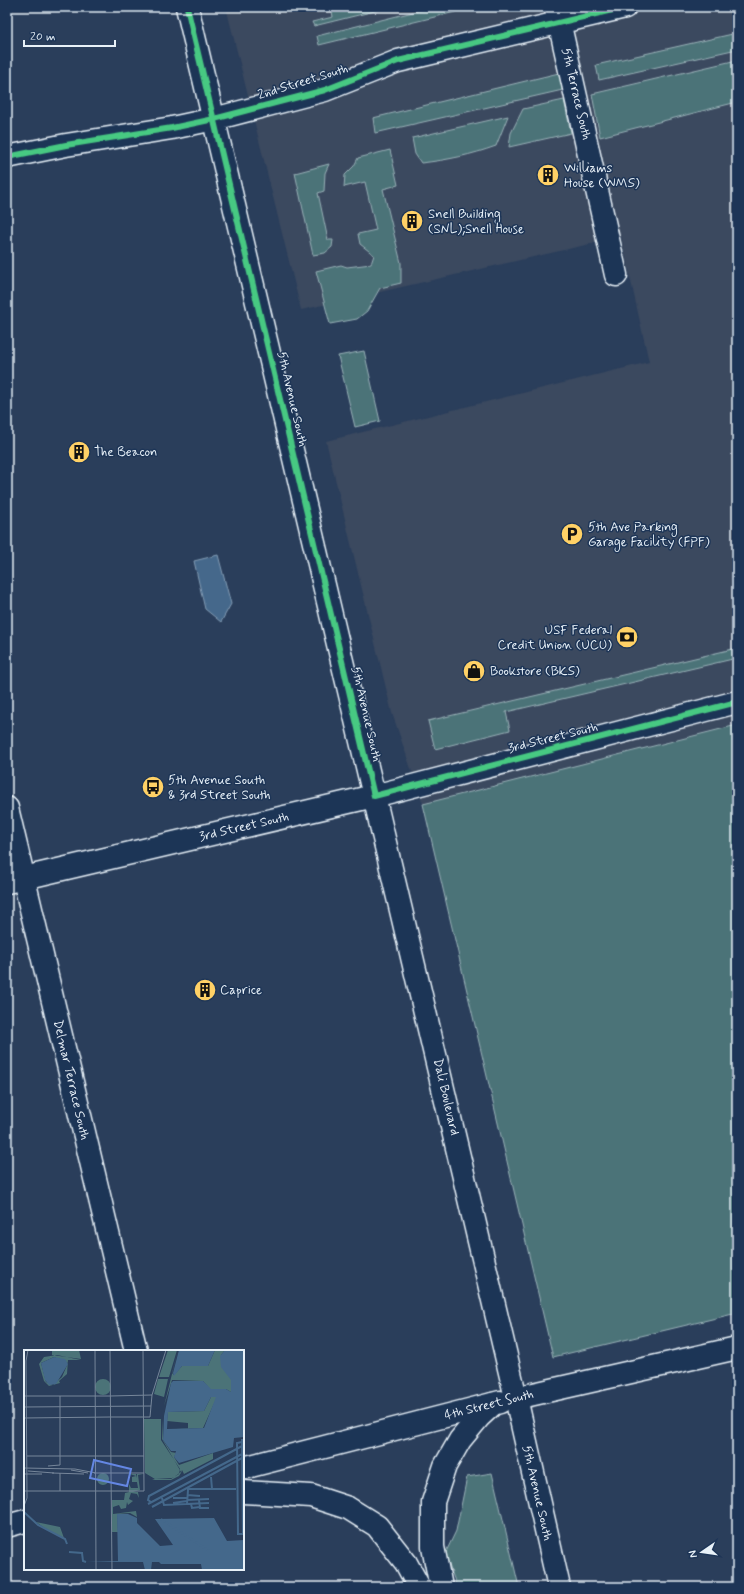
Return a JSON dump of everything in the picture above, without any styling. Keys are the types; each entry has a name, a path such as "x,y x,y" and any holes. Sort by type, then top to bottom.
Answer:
{"main road":[{"name":"5th Avenue South","path":"187,7 374,796"},
{"name":"2nd Street South","path":"7,157 66,145 172,128 214,119 325,90 398,61 558,14 625,7"},
{"name":"5th Terrace South","path":"558,14 616,275"},
{"name":"3rd Street South","path":"15,880 374,796 737,702"},
{"name":"Dali Boulevard","path":"374,796 516,1398"},
{"name":"Delmar Terrace South","path":"7,808 15,880 136,1350"},
{"name":"4th Street South","path":"244,1468 516,1398 737,1348"},
{"name":"5th Avenue South","path":"516,1398 558,1587"},
{"path":"441,1587 433,1547 433,1502 445,1466 460,1440 479,1417 493,1404"},
{"path":"244,1492 311,1496 348,1508 377,1526 406,1563 419,1587"},
{"path":"7,1526 24,1521"}],"shaded area":[{"path":"226,7 737,7 737,1313 553,1357 423,804 392,713 326,441 649,362 621,237 301,310"},
{"path":"218,555 231,604 221,622 205,609 194,561"}],"green space":[{"path":"347,7 391,7 314,26 312,22 333,17 332,11"},
{"path":"433,7 476,7 319,45 317,36"},
{"path":"737,33 737,49 599,80 596,65"},
{"path":"737,60 737,102 600,137 592,94"},
{"path":"563,72 567,89 375,133 373,118"},
{"path":"564,100 571,133 509,147 511,133 523,109"},
{"path":"508,116 496,146 459,157 421,163 415,154 412,138"},
{"path":"390,150 398,185 383,189 401,263 401,283 380,288 367,311 357,319 330,324 316,271 341,265 347,267 371,264 374,255 360,244 358,234 376,230 365,182 344,187 345,175 354,166 358,158"},
{"path":"329,164 325,173 324,191 318,193 328,240 333,240 332,247 325,253 313,255 295,173"},
{"path":"364,351 380,421 355,427 338,356"},
{"path":"737,648 737,658 506,712 510,730 435,749 428,721"},
{"path":"737,725 737,1313 553,1357 423,804"},
{"path":"492,1473 519,1587 457,1587 445,1554 456,1531 467,1477"}],"cycle path":[{"path":"187,7 374,796 737,702"},
{"path":"7,157 66,145 172,128 214,119 325,90 398,61 625,7"}],"place":[{"name":"Williams House (WMS)","path":"548,175"},
{"name":"Snell Building (SNL);Snell House","path":"412,221"},
{"name":"The Beacon","path":"79,452"},
{"name":"5th Ave Parking Garage Facility (FPF)","path":"572,534"},
{"name":"USF Federal Credit Union (UCU)","path":"627,637"},
{"name":"Bookstore (BKS)","path":"474,671"},
{"name":"5th Avenue South & 3rd Street South","path":"153,787"},
{"name":"Caprice","path":"205,990"}]}
